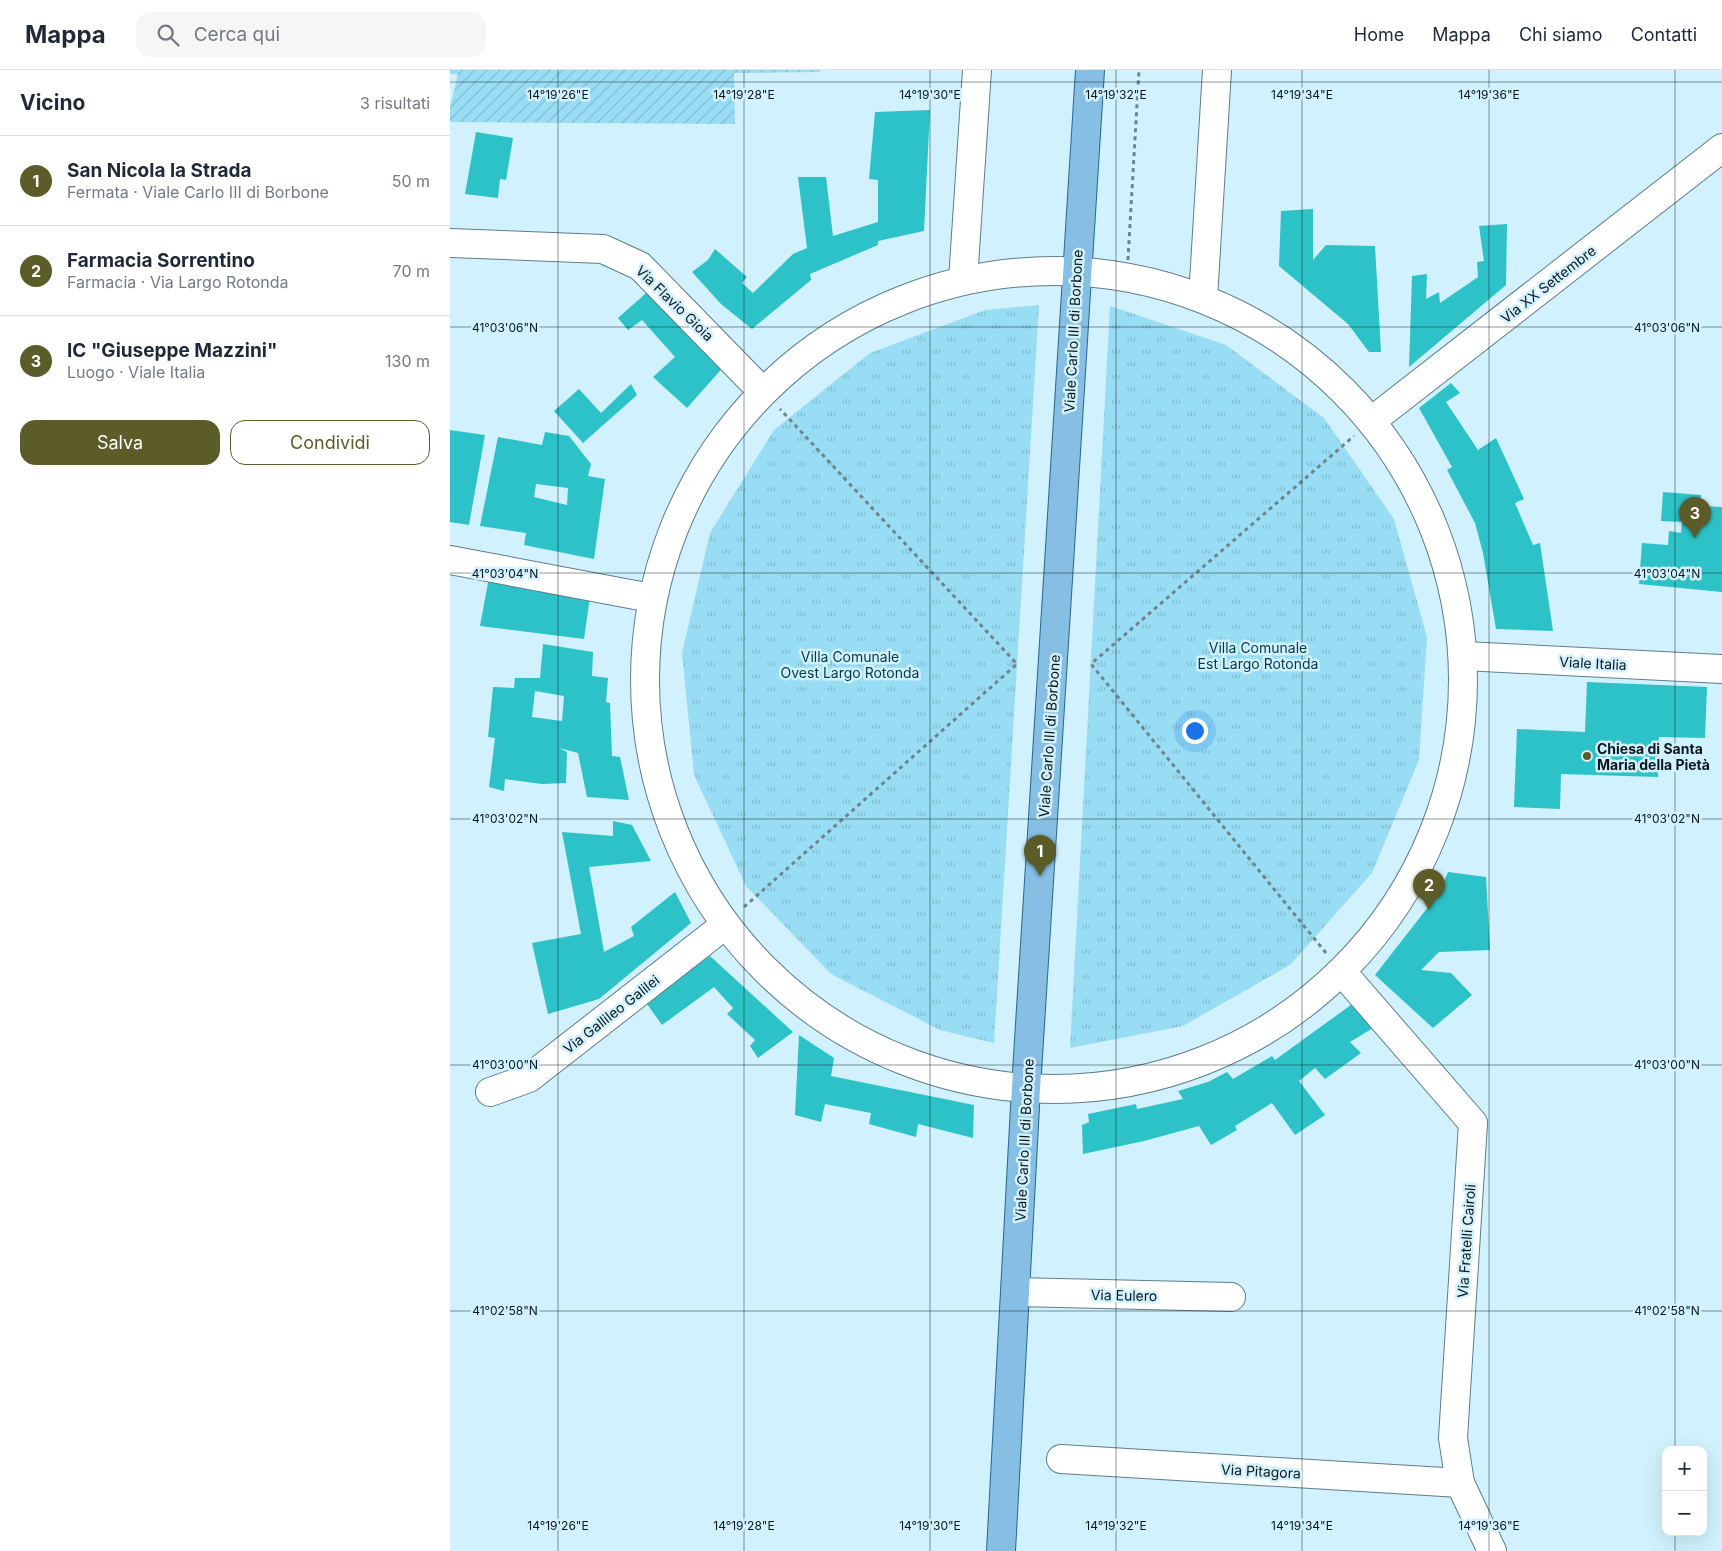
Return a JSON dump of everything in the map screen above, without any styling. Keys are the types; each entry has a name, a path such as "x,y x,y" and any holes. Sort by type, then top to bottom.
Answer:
{"main road":[{"name":"Viale Carlo III di Borbone","path":"1001,1551 1026,1088 1090,70"}],"street":[{"path":"963,280 977,70"},
{"path":"1203,298 1217,70"},
{"name":"Via XX Settembre","path":"1374,419 1722,148"},
{"name":"Via Flavio Gioia","path":"450,242 603,249 640,266 762,391"},
{"path":"1076,271 1127,276 1203,298 1270,331 1330,376 1374,419 1401,460 1423,500 1451,576 1464,656 1462,726 1445,804 1423,860 1387,919 1342,972 1298,1009 1249,1040 1196,1064 1141,1080 1084,1088 1026,1088 956,1077 889,1055 827,1021 772,977 725,925 689,868 669,824 653,769 644,712 644,654 651,598 667,540 692,486 724,436 762,391 830,337 890,304 963,280 1076,271"},
{"path":"450,560 651,598"},
{"name":"Viale Italia","path":"1464,656 1722,669"},
{"name":"Via Gallileo Galilei","path":"490,1092 529,1078 725,925"},
{"name":"Via Fratelli Cairoli","path":"1342,972 1473,1123 1454,1438 1460,1483 1492,1551"},
{"name":"Via Eulero","path":"1016,1292 1231,1297"},
{"name":"Via Pitagora","path":"1061,1459 1460,1483"}],"path":[{"path":"1127,276 1139,70"},
{"path":"725,925 1017,664 762,391"},
{"path":"1342,972 1091,664 1374,419"}],"green space":[{"path":"450,70 820,70 820,72 734,73 735,124 450,122 450,108 458,74 450,74"},
{"name":"Villa Comunale Ovest Largo Rotonda","path":"1039,305 994,1043 940,1030 831,974 746,886 694,775 682,653 710,533 774,430 870,353 985,310"},
{"name":"Villa Comunale Est Largo Rotonda","path":"1110,306 1226,345 1324,418 1394,519 1427,637 1419,760 1372,873 1290,965 1183,1026 1070,1048"}],"building":[{"path":"930,110 924,231 878,241 878,245 810,274 811,280 752,329 721,304 692,272 708,260 715,249 747,277 742,283 753,293 793,254 807,248 798,177 826,177 833,236 878,222 878,180 869,179 875,112"},
{"path":"476,132 513,138 506,180 500,179 498,198 465,194"},
{"path":"1313,209 1313,260 1326,245 1375,246 1381,352 1369,352 1348,324 1279,266 1281,211"},
{"path":"1507,224 1506,285 1409,367 1412,276 1427,274 1426,299 1439,292 1440,303 1478,277 1477,262 1484,261 1479,226"},
{"path":"653,287 727,363 687,408 653,377 675,357 642,320 628,330 618,318"},
{"path":"1451,383 1460,393 1446,402 1478,450 1496,438 1524,499 1515,503 1533,545 1540,543 1553,631 1496,629 1483,553 1475,523 1447,470 1452,467 1419,408"},
{"path":"631,384 637,395 583,443 554,411 579,389 601,413"},
{"path":"450,430 485,435 469,525 450,522"},
{"path":"545,432 569,436 591,464 588,476 605,479 594,559 524,545 526,533 480,526 498,437 542,445","holes":["536,484 568,488 567,505 534,497"]},
{"path":"1663,492 1701,495 1700,506 1722,507 1722,592 1639,584 1642,543 1668,545 1669,531 1681,533 1682,522 1661,521"},
{"path":"490,572 591,590 584,639 480,626"},
{"path":"543,644 593,652 592,676 608,678 606,702 610,703 612,756 620,757 629,800 587,797 578,753 559,748 567,752 566,783 542,784 505,779 504,791 489,787 495,738 488,737 493,687 514,688 515,678 540,678","holes":["535,691 564,696 562,721 532,717"]},
{"name":"Chiesa di Santa Maria della Pietà","path":"1587,682 1707,687 1705,738 1659,737 1658,777 1561,774 1560,809 1514,807 1517,729 1585,732"},
{"path":"613,821 632,825 651,861 589,867 604,952 634,936 631,927 675,892 691,923 599,999 548,1014 532,943 581,934 562,832 613,836"},
{"path":"1448,872 1486,877 1490,950 1439,952 1421,970 1451,973 1472,995 1433,1028 1375,975 1439,893"},
{"path":"710,956 793,1032 758,1058 750,1046 755,1040 727,1014 733,1008 714,987 662,1025 645,1001"},
{"path":"1355,1002 1378,1025 1350,1042 1361,1053 1325,1079 1315,1068 1299,1081 1325,1115 1295,1135 1272,1103 1235,1126 1237,1130 1211,1145 1199,1126 1144,1141 1083,1154 1082,1125 1089,1122 1088,1114 1136,1104 1137,1109 1183,1099 1178,1091 1208,1082 1227,1072 1233,1079 1272,1056 1275,1060"},
{"path":"799,1035 834,1058 831,1076 974,1105 973,1138 918,1124 916,1137 869,1124 871,1113 825,1104 821,1122 795,1115"}],"place":[{"name":"IC \"Giuseppe Mazzini\"","path":"1695,538"},
{"name":"Chiesa di Santa Maria della Pietà","path":"1587,756"},
{"name":"San Nicola la Strada","path":"1040,876"},
{"name":"Farmacia Sorrentino","path":"1429,910"}]}
